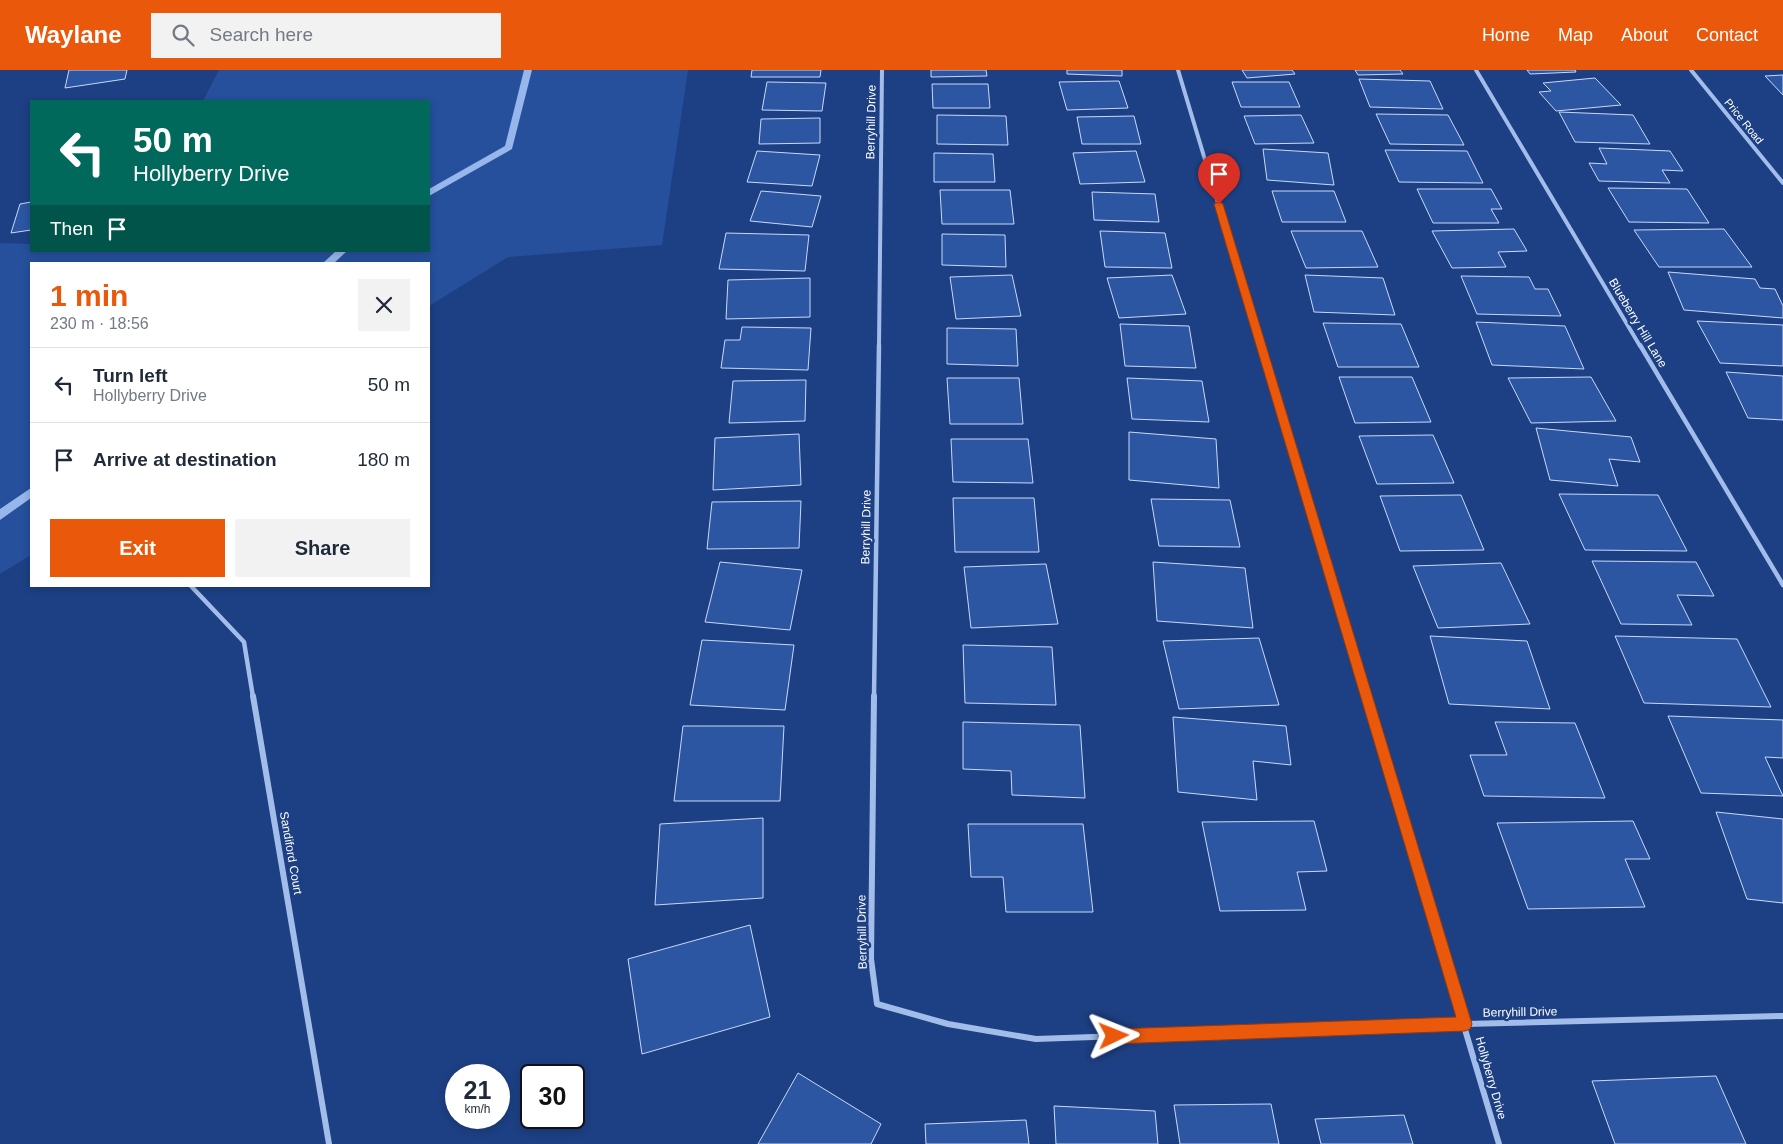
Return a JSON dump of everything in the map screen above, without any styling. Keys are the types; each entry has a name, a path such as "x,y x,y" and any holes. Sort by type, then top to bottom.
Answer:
{"street":[{"name":"Berryhill Drive","path":"882,70 871,959 877,1004 948,1024 1036,1039 1465,1024 1783,1016"},
{"name":"Hollyberry Drive","path":"1178,70 1465,1024 1499,1144"},
{"name":"Blueberry Hill Lane","path":"1476,70 1783,585"},
{"name":"Price Road","path":"1692,70 1783,183"},
{"name":"Sandiford Court","path":"192,587 244,642 329,1144"}],"shaded area":[{"path":"219,70 688,70 662,245 508,257 430,305 430,262 30,262 30,556 0,574 0,243 30,244 30,252 430,252 430,100 204,100"}],"building":[{"path":"69,70 127,70 125,79 65,88"},
{"path":"752,70 821,70 820,77 751,77"},
{"path":"931,70 986,70 987,76 931,77"},
{"path":"1067,70 1122,70 1122,76 1067,74"},
{"path":"1242,70 1292,70 1295,74 1247,78"},
{"path":"1355,70 1400,70 1403,74 1358,75"},
{"path":"1527,70 1575,70 1576,72 1530,74"},
{"path":"1783,75 1783,95 1765,76"},
{"path":"1595,78 1621,105 1556,111 1539,92 1551,91 1543,83"},
{"path":"1359,79 1430,81 1443,109 1370,107"},
{"path":"1119,81 1128,108 1067,110 1059,82"},
{"path":"767,82 826,83 822,111 762,110"},
{"path":"1232,82 1289,82 1300,107 1241,107"},
{"path":"932,84 988,84 990,108 933,108"},
{"path":"1559,112 1633,115 1650,144 1575,142"},
{"path":"1376,114 1448,115 1464,145 1390,144"},
{"path":"937,115 1006,116 1008,145 937,144"},
{"path":"1301,115 1314,143 1255,144 1244,116"},
{"path":"1134,116 1141,144 1082,144 1077,117"},
{"path":"820,118 820,143 759,144 761,119"},
{"path":"1599,148 1670,151 1683,171 1662,170 1670,183 1599,181 1589,163 1607,164"},
{"path":"1263,149 1328,153 1334,185 1267,180"},
{"path":"1385,150 1467,151 1483,183 1399,182"},
{"path":"757,151 820,155 812,186 747,182"},
{"path":"1136,151 1145,182 1080,184 1073,153"},
{"path":"934,153 993,154 995,182 934,182"},
{"path":"1608,188 1687,189 1709,223 1629,222"},
{"path":"1417,189 1491,189 1502,209 1491,209 1499,223 1433,223"},
{"path":"940,190 1010,190 1014,224 942,224"},
{"path":"761,191 821,196 812,227 750,221"},
{"path":"1272,191 1334,191 1346,222 1282,222"},
{"path":"1092,192 1155,194 1159,222 1094,220"},
{"path":"30,202 30,230 11,233 20,204"},
{"path":"1514,229 1527,251 1498,252 1506,267 1452,268 1432,231"},
{"path":"1724,229 1752,267 1659,267 1634,230"},
{"path":"1100,231 1165,233 1172,268 1105,267"},
{"path":"1291,231 1362,231 1378,267 1306,268"},
{"path":"726,233 809,235 805,271 719,269"},
{"path":"942,234 1005,235 1006,267 942,265"},
{"path":"1668,272 1755,279 1760,288 1775,289 1783,306 1783,318 1684,310"},
{"path":"1012,275 1021,316 956,319 950,277"},
{"path":"1172,275 1186,314 1119,318 1107,278"},
{"path":"1305,275 1383,278 1395,315 1314,312"},
{"path":"1461,276 1529,277 1535,289 1548,289 1561,316 1477,314"},
{"path":"810,278 810,317 726,319 728,280"},
{"path":"1697,321 1783,325 1783,366 1720,363"},
{"path":"1476,322 1565,326 1584,369 1492,365"},
{"path":"1323,323 1401,324 1419,367 1338,367"},
{"path":"1120,324 1189,326 1196,368 1125,366"},
{"path":"742,327 811,328 808,370 721,368 725,340 740,340"},
{"path":"947,328 1016,329 1018,366 947,364"},
{"path":"1726,372 1783,376 1783,420 1748,418"},
{"path":"1339,377 1412,377 1431,422 1355,423"},
{"path":"1591,377 1616,421 1531,423 1508,378"},
{"path":"947,378 1019,378 1023,424 950,424"},
{"path":"1127,378 1202,381 1209,422 1132,419"},
{"path":"806,380 805,421 729,423 733,381"},
{"path":"1536,428 1631,437 1640,462 1609,459 1618,486 1550,480"},
{"path":"1129,432 1216,439 1219,488 1129,480"},
{"path":"799,434 801,485 713,490 715,438"},
{"path":"1433,435 1454,483 1377,484 1359,436"},
{"path":"951,439 1028,439 1033,483 953,482"},
{"path":"1559,494 1658,495 1687,551 1585,550"},
{"path":"1461,495 1484,550 1400,551 1380,496"},
{"path":"953,498 1034,498 1039,552 955,552"},
{"path":"1151,499 1230,500 1240,547 1159,546"},
{"path":"801,501 799,548 707,549 712,502"},
{"path":"1592,561 1696,562 1714,596 1677,595 1692,625 1621,624"},
{"path":"720,562 802,570 790,630 705,622"},
{"path":"1153,562 1245,568 1253,628 1157,621"},
{"path":"1501,563 1530,624 1438,628 1413,566"},
{"path":"1046,564 1058,624 971,628 964,567"},
{"path":"1430,636 1527,641 1550,709 1449,704"},
{"path":"1615,636 1737,639 1771,707 1644,703"},
{"path":"1259,638 1279,705 1179,709 1163,641"},
{"path":"702,640 794,645 785,710 690,705"},
{"path":"963,645 1052,647 1056,705 965,703"},
{"path":"1668,716 1783,720 1783,758 1765,757 1783,796 1701,793"},
{"path":"1173,717 1286,726 1291,765 1253,761 1257,800 1178,792"},
{"path":"963,722 1080,725 1085,798 1012,795 1011,771 963,769"},
{"path":"1495,722 1575,723 1605,798 1484,796 1470,755 1507,755"},
{"path":"683,726 784,726 780,801 674,801"},
{"path":"1716,812 1783,819 1783,903 1747,899"},
{"path":"763,818 763,898 655,905 660,824"},
{"path":"1314,821 1327,871 1297,872 1306,910 1220,911 1202,822"},
{"path":"1633,821 1650,859 1625,859 1645,907 1528,909 1497,823"},
{"path":"968,824 1083,824 1093,912 1006,912 1003,877 971,877"},
{"path":"750,925 770,1017 642,1054 628,959"},
{"path":"798,1073 881,1124 871,1144 758,1144"},
{"path":"1716,1076 1746,1144 1615,1144 1592,1081"},
{"path":"1271,1104 1279,1144 1180,1144 1174,1105"},
{"path":"1054,1106 1155,1111 1158,1144 1056,1144"},
{"path":"1404,1115 1413,1144 1321,1144 1315,1119"},
{"path":"1026,1120 1029,1144 926,1144 925,1124"}],"waterway":[{"path":"430,192 509,147 528,70"},
{"path":"329,262 341,252"},
{"path":"0,515 30,493"}],"route":[{"path":"1114,1036 1465,1024 1219,204"}]}
